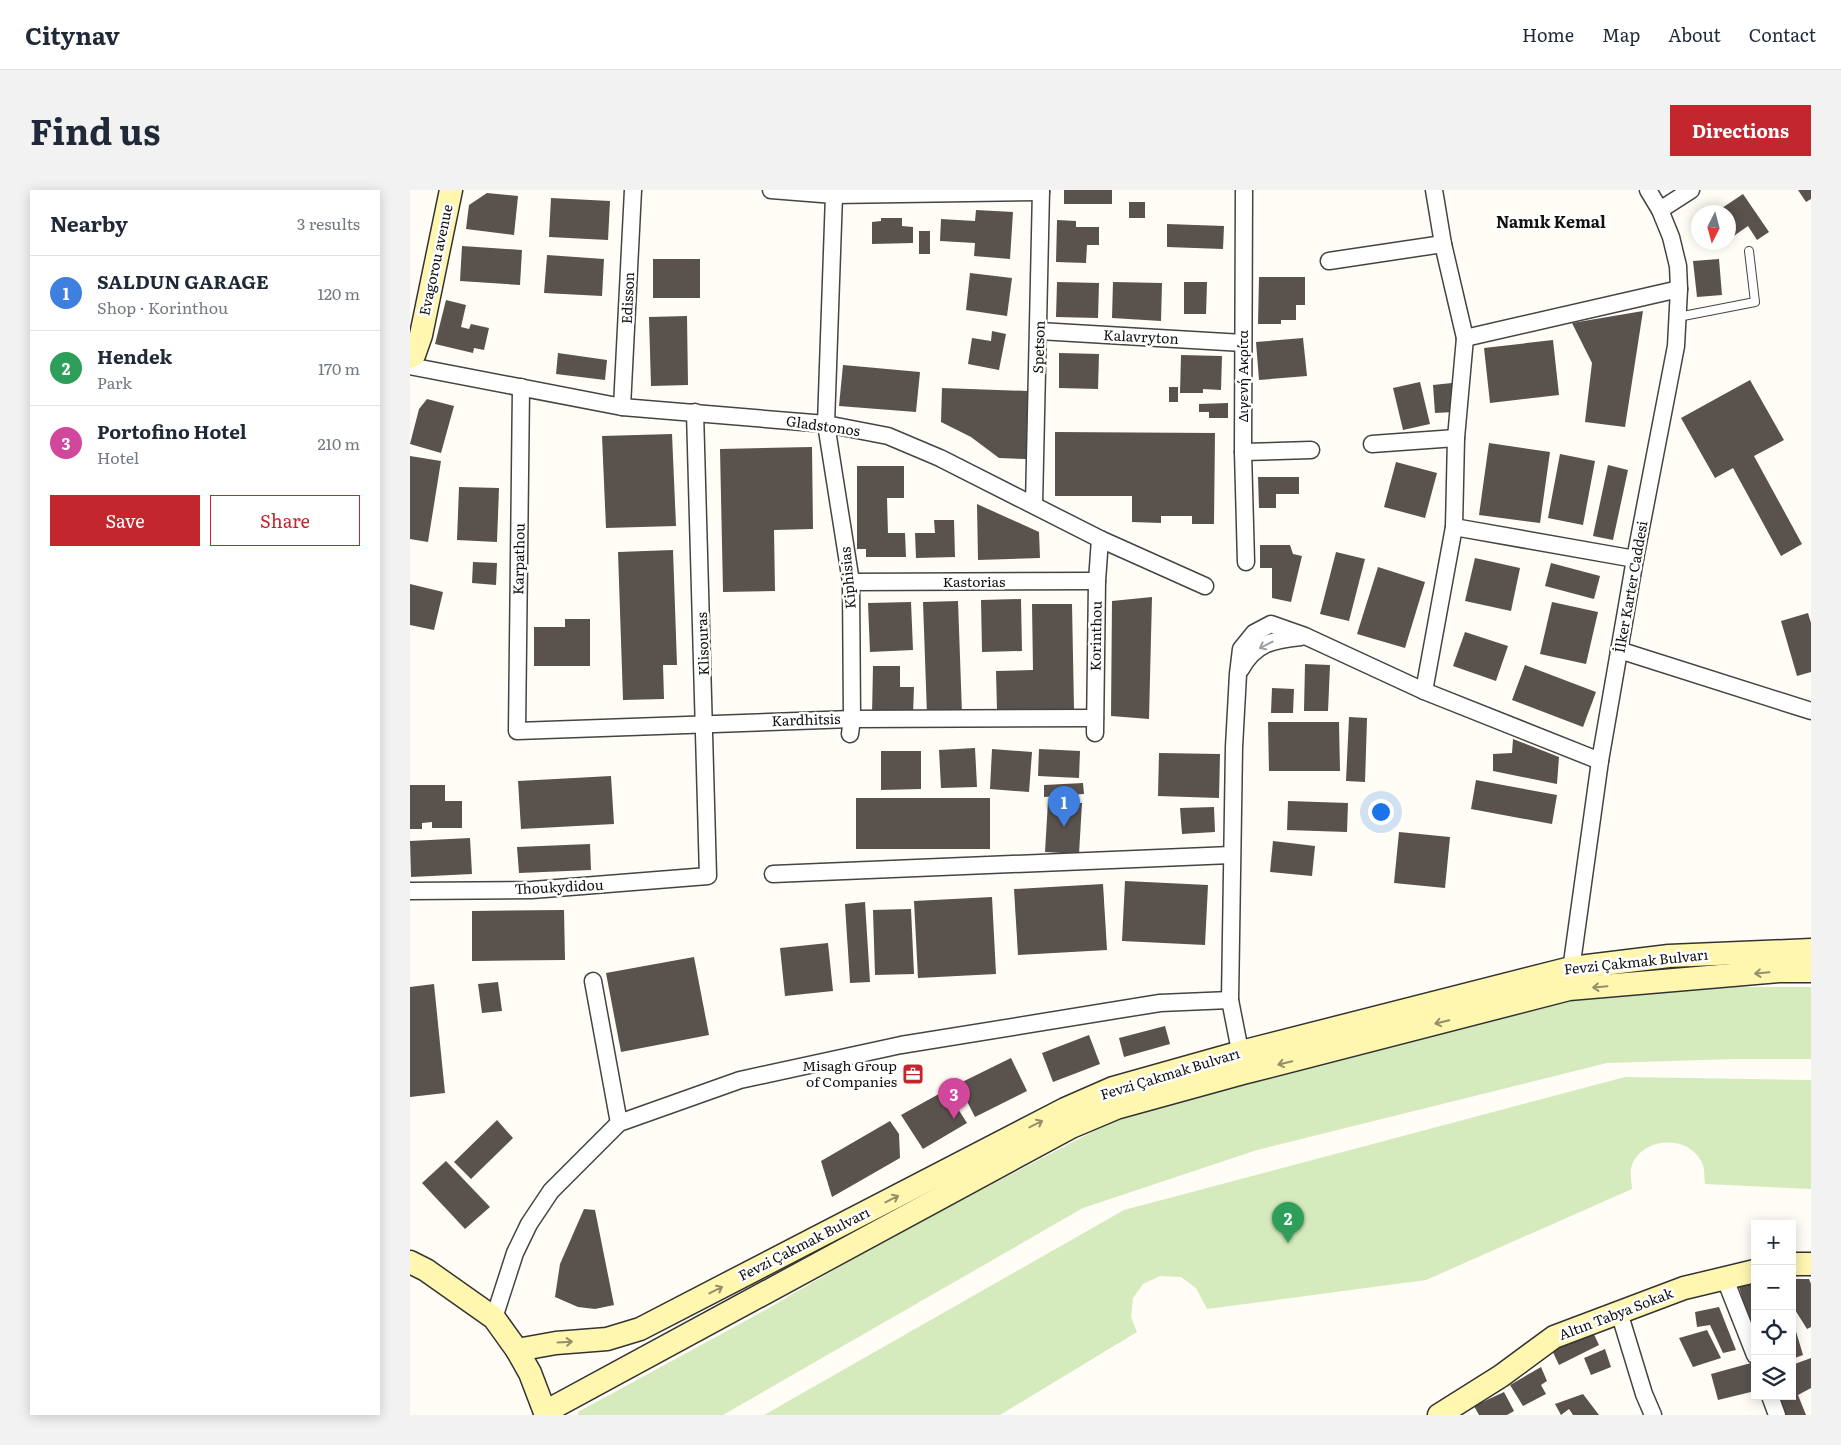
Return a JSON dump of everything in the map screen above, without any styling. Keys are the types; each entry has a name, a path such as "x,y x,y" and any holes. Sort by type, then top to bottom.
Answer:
{"main road":[{"name":"Evagorou avenue","path":"410,357 414,355 421,335 451,190"},
{"name":"Fevzi Çakmak Bulvarı","path":"517,1350 556,1343 607,1339 640,1329 1065,1109 1113,1088 1242,1063 1570,979 1669,956 1811,950"},
{"name":"Fevzi Çakmak Bulvarı","path":"1570,979 1811,971"},
{"name":"Fevzi Çakmak Bulvarı","path":"546,1414 1071,1127 1116,1108 1242,1063"},
{"path":"410,1262 426,1270 494,1318 517,1350 530,1373 546,1414"},
{"path":"1796,1264 1811,1264"},
{"name":"Altın Tabya Sokak","path":"1439,1415 1501,1376 1554,1337 1684,1288 1751,1272"}],"street":[{"name":"Edisson","path":"622,407 633,190"},
{"path":"771,190 834,195 1041,191"},
{"name":"Διγενή Ακρίτα","path":"1244,190 1243,452 1246,562"},
{"path":"1424,691 1454,527 1456,438 1465,338 1443,244 1434,190"},
{"name":"İlker Karter Caddesi","path":"1570,979 1600,761 1635,559 1676,346 1679,289 1678,266 1671,236 1660,210 1648,190"},
{"path":"1660,210 1692,190"},
{"name":"Spetson","path":"1034,505 1041,191"},
{"name":"Kiphisias","path":"834,195 826,424 851,582 851,726"},
{"path":"1330,262 1443,244"},
{"path":"1465,338 1679,289"},
{"name":"Kalavryton","path":"1039,331 1244,342"},
{"name":"Gladstonos","path":"410,366 622,407 826,424 888,436 940,458 1100,539 1206,586"},
{"name":"Karpathou","path":"517,731 521,387"},
{"name":"Klisouras","path":"695,412 708,876"},
{"path":"1372,444 1456,438"},
{"path":"1243,452 1311,450"},
{"path":"1454,527 1635,559"},
{"name":"Korinthou","path":"1095,726 1097,581 1100,539"},
{"name":"Kastorias","path":"851,582 1097,581"},
{"path":"1242,1063 1230,1000 1234,747 1241,650 1254,633 1271,624 1305,636 1424,691 1600,761"},
{"path":"1619,650 1811,711"},
{"name":"Kardhitsis","path":"517,731 705,723 851,726 1095,726"},
{"path":"773,874 1231,855"},
{"name":"Thoukydidou","path":"410,891 532,890 708,876"},
{"path":"593,981 619,1123"},
{"path":"494,1318 515,1253 529,1224 551,1191 619,1123 740,1080 901,1045 1160,1003 1230,1000"},
{"path":"1725,1278 1751,1345"},
{"path":"1619,1312 1644,1394 1653,1415"},
{"path":"1771,1400 1777,1415"}],"lane":[{"path":"1678,317 1755,302 1749,251"}],"green space":[{"path":"1717,987 1811,987 1811,1059 1607,1063 1257,1150 1083,1208 723,1415 578,1415 578,1412 767,1309 889,1238 1115,1120 1253,1081 1569,999"},
{"path":"1625,1077 1811,1080 1811,1189 1705,1184 1703,1165 1697,1155 1688,1148 1678,1144 1667,1142 1656,1144 1646,1148 1638,1155 1632,1165 1632,1189 1426,1280 1207,1309 1196,1288 1181,1277 1160,1276 1143,1284 1133,1298 1131,1317 1137,1332 1000,1415 764,1415 1124,1210"}],"building":[{"path":"1064,190 1112,190 1112,204 1064,204"},
{"path":"1798,190 1811,190 1811,199 1806,202"},
{"path":"487,193 518,196 514,235 466,229 469,205"},
{"path":"1743,194 1769,232 1757,240 1748,226 1736,234 1736,205 1726,205"},
{"path":"551,198 610,201 608,240 549,237"},
{"path":"1129,202 1145,202 1145,218 1129,218"},
{"path":"976,210 1013,212 1010,259 974,256 975,243 940,241 941,219 975,221"},
{"path":"881,218 902,218 902,226 913,227 913,243 872,244 872,222 881,221"},
{"path":"1057,220 1076,221 1076,227 1099,227 1099,245 1087,245 1086,263 1056,262"},
{"path":"1167,224 1224,226 1223,249 1167,247"},
{"path":"919,231 930,231 930,254 919,254"},
{"path":"462,246 522,250 520,285 460,281"},
{"path":"547,255 604,259 602,296 544,293"},
{"path":"653,259 700,259 700,298 653,298"},
{"path":"1719,259 1722,295 1697,297 1693,261"},
{"path":"970,273 1012,278 1007,316 966,310"},
{"path":"1259,277 1305,277 1305,305 1296,305 1296,320 1281,320 1281,324 1258,324"},
{"path":"1057,282 1099,283 1098,318 1056,317"},
{"path":"1113,282 1162,283 1161,321 1112,318"},
{"path":"1184,282 1207,282 1206,314 1184,314"},
{"path":"446,300 466,305 461,327 469,329 471,324 489,328 484,350 474,348 473,353 435,344"},
{"path":"1643,311 1625,427 1585,422 1592,363 1572,323"},
{"path":"687,316 688,385 651,386 649,317"},
{"path":"992,331 1006,334 999,370 968,364 972,338 991,341"},
{"path":"1303,338 1307,376 1259,380 1256,342"},
{"path":"1553,340 1559,395 1490,403 1484,348"},
{"path":"558,353 607,360 605,380 556,374"},
{"path":"1059,353 1099,354 1098,389 1059,388"},
{"path":"1181,355 1222,356 1221,390 1203,389 1203,393 1180,393"},
{"path":"843,365 920,372 916,412 839,406"},
{"path":"1750,380 1784,440 1754,456 1802,544 1781,556 1733,468 1715,478 1681,418"},
{"path":"1420,382 1430,424 1403,430 1393,388"},
{"path":"1452,383 1454,412 1435,413 1433,385"},
{"path":"1169,387 1178,387 1178,402 1169,402"},
{"path":"942,388 1028,391 1026,459 999,458 971,437 941,422"},
{"path":"427,399 454,406 441,453 410,444 419,409"},
{"path":"1228,403 1228,418 1209,418 1209,412 1199,412 1199,404"},
{"path":"1055,432 1215,433 1214,524 1192,524 1192,516 1161,516 1161,523 1132,522 1132,496 1055,496"},
{"path":"672,434 676,526 606,528 602,436"},
{"path":"1489,443 1550,452 1540,523 1479,515"},
{"path":"812,447 813,529 774,530 775,591 723,592 720,449"},
{"path":"1560,454 1595,461 1583,525 1548,518"},
{"path":"410,456 441,461 428,542 410,539"},
{"path":"1396,462 1437,473 1425,518 1384,507"},
{"path":"1608,465 1628,470 1613,540 1593,536"},
{"path":"857,466 904,466 904,498 887,498 888,533 905,533 906,557 866,557 866,549 857,549"},
{"path":"1258,477 1299,477 1299,494 1276,494 1276,508 1259,508"},
{"path":"459,487 499,488 497,542 457,540"},
{"path":"977,504 1039,532 1040,558 978,560"},
{"path":"934,520 954,520 955,557 916,558 915,533 935,533"},
{"path":"1260,545 1290,545 1293,554 1302,556 1291,602 1272,598 1272,568 1260,568"},
{"path":"673,550 677,665 663,665 664,699 623,700 618,552"},
{"path":"1336,552 1365,559 1349,621 1320,614"},
{"path":"1475,558 1520,568 1511,611 1465,601"},
{"path":"473,562 497,563 496,585 472,583"},
{"path":"1551,563 1600,576 1594,599 1545,586"},
{"path":"1378,567 1425,582 1405,648 1357,634"},
{"path":"410,584 443,592 434,630 410,625"},
{"path":"1152,597 1149,719 1111,716 1112,601"},
{"path":"1021,599 1022,651 982,652 981,600"},
{"path":"958,601 962,714 927,715 923,602"},
{"path":"911,602 913,650 870,652 868,603"},
{"path":"1552,602 1598,612 1586,664 1540,654"},
{"path":"1032,604 1072,604 1074,709 997,710 996,671 1033,670"},
{"path":"1808,613 1811,623 1811,672 1797,676 1781,621"},
{"path":"565,619 590,619 590,666 534,666 534,627 565,627"},
{"path":"1465,632 1508,646 1496,681 1453,666"},
{"path":"1305,664 1330,665 1328,711 1304,711"},
{"path":"1525,665 1596,692 1583,727 1512,700"},
{"path":"873,666 900,666 900,687 914,687 913,715 872,715"},
{"path":"1272,688 1294,689 1293,713 1271,713"},
{"path":"1349,717 1367,718 1365,782 1346,781"},
{"path":"1268,722 1339,722 1340,771 1269,771"},
{"path":"1513,739 1559,757 1557,784 1493,771 1493,754 1512,753"},
{"path":"975,748 977,787 941,788 939,750"},
{"path":"992,749 1032,752 1029,792 990,789"},
{"path":"1039,749 1080,751 1079,778 1038,776"},
{"path":"881,751 921,751 921,789 881,790"},
{"path":"1159,753 1220,754 1219,798 1158,796"},
{"path":"611,776 614,824 521,829 518,781"},
{"path":"1476,780 1557,795 1552,824 1471,809"},
{"path":"1083,783 1084,794 1044,797 1044,785"},
{"path":"410,785 445,785 445,801 462,801 462,828 432,828 432,822 422,823 422,829 410,829"},
{"path":"856,798 990,798 990,849 856,849"},
{"path":"1048,801 1082,803 1079,854 1045,852"},
{"path":"1288,801 1348,803 1347,832 1287,830"},
{"path":"1214,807 1215,832 1182,834 1180,808"},
{"path":"1399,832 1450,837 1445,888 1394,883"},
{"path":"470,838 472,874 411,877 410,841"},
{"path":"1273,841 1315,846 1312,876 1270,872"},
{"path":"590,844 591,870 519,873 517,847"},
{"path":"1125,881 1208,885 1205,945 1122,941"},
{"path":"1103,884 1107,950 1018,955 1014,889"},
{"path":"992,897 996,974 918,978 914,901"},
{"path":"865,902 870,982 850,983 845,904"},
{"path":"911,909 914,974 875,975 873,910"},
{"path":"564,910 565,960 472,961 472,911"},
{"path":"828,943 833,991 785,996 780,948"},
{"path":"694,957 709,1035 621,1052 606,973"},
{"path":"498,982 502,1011 482,1013 478,984"},
{"path":"434,984 445,1093 410,1097 410,987"},
{"path":"1165,1026 1170,1044 1124,1057 1119,1038"},
{"path":"1089,1035 1100,1064 1053,1082 1042,1053"},
{"path":"1011,1058 1027,1091 975,1117 958,1084"},
{"path":"946,1090 967,1123 923,1149 901,1115"},
{"path":"497,1120 513,1138 471,1179 454,1162"},
{"path":"890,1121 899,1134 900,1158 832,1197 821,1161"},
{"path":"446,1161 490,1207 465,1229 422,1183"},
{"path":"584,1209 595,1210 614,1305 595,1309 578,1307 555,1297 560,1264"},
{"path":"1796,1279 1809,1279 1811,1284 1811,1327 1807,1329 1796,1311"},
{"path":"1751,1280 1750,1324 1738,1284"},
{"path":"1719,1307 1736,1350 1723,1353 1710,1325 1697,1327 1695,1312"},
{"path":"1591,1328 1599,1345 1559,1365 1551,1348"},
{"path":"1707,1330 1721,1358 1693,1367 1679,1338"},
{"path":"1796,1331 1803,1355 1796,1358"},
{"path":"1605,1349 1611,1367 1591,1375 1584,1358"},
{"path":"1811,1358 1811,1388 1798,1395 1806,1415 1783,1415 1777,1400 1796,1400 1796,1364"},
{"path":"1751,1363 1751,1392 1718,1400 1711,1374"},
{"path":"1541,1367 1547,1381 1541,1385 1546,1394 1523,1406 1510,1385"},
{"path":"1504,1392 1514,1411 1507,1415 1479,1415 1474,1406"},
{"path":"1583,1394 1599,1415 1573,1415 1569,1409 1561,1415 1555,1404"}],"place":[{"name":"SALDUN GARAGE","path":"1064,827"},
{"name":"Misagh Group of Companies","path":"913,1074"},
{"name":"Portofino Hotel","path":"954,1119"},
{"name":"Hendek","path":"1288,1243"}],"district":[{"name":"Namık Kemal","path":"1551,222"}]}
